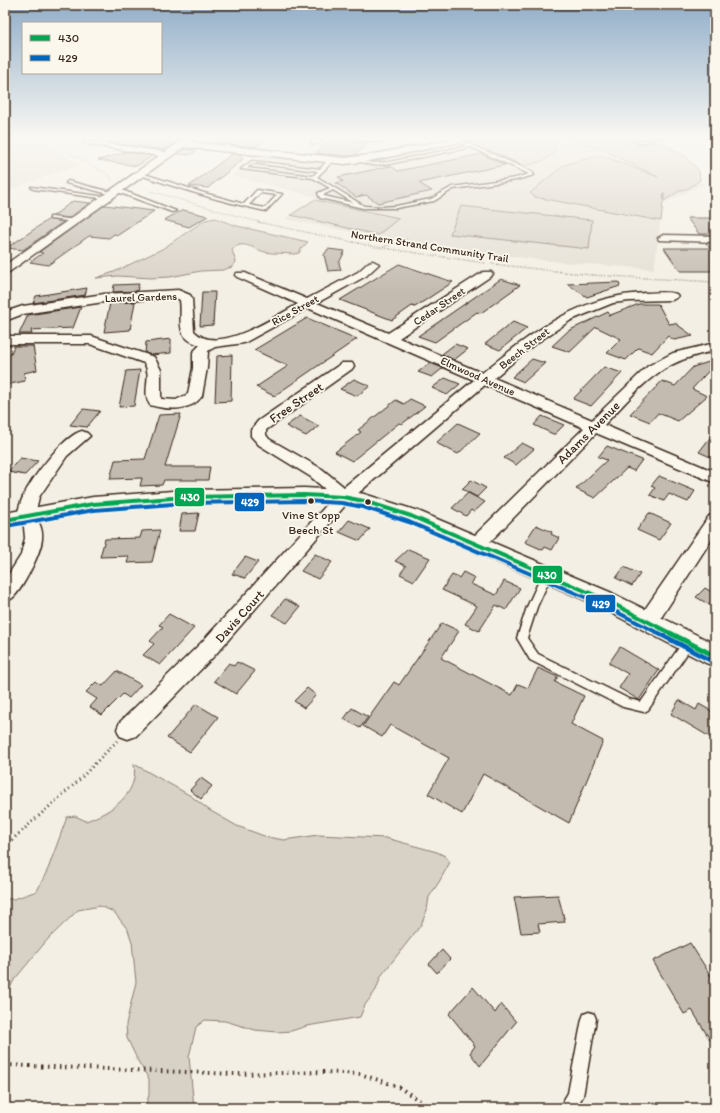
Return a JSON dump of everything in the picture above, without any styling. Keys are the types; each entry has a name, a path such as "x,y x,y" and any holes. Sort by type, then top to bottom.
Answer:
{"street":[{"path":"6,270 119,189"},
{"path":"664,238 715,239"},
{"name":"Rice Street","path":"212,344 239,340 246,337 362,274 373,264"},
{"name":"Cedar Street","path":"390,338 487,274"},
{"name":"Elmwood Avenue","path":"241,275 715,478"},
{"name":"Laurel Gardens","path":"5,317 11,313 24,310 99,299 178,294 186,298 185,323 188,332 198,340 212,344"},
{"name":"Beech Street","path":"343,497 486,379 526,343 553,325 578,312 615,298 672,296"},
{"path":"5,340 91,340 149,360 153,364 155,370 153,398 155,402 162,404 184,403 195,396 200,368 200,352 206,346 212,344"},
{"name":"Adams Avenue","path":"477,544 639,380 656,366 677,356 715,346"},
{"name":"Free Street","path":"343,497 335,486 312,470 264,442 259,436 258,430 263,424 347,366"},
{"path":"5,594 20,573 31,551 33,529 26,515 30,497 62,452 82,436"},
{"path":"5,520 93,504 186,497 304,495 343,497 380,505 411,516 477,544 547,574 648,621 715,656"},
{"name":"Davis Court","path":"128,729 208,649 343,497"},
{"path":"648,621 715,520"}],"lane":[{"path":"45,189 112,194"},
{"path":"93,189 174,211"},
{"path":"186,189 245,206 266,210 280,194 260,192 245,206"},
{"path":"331,189 320,194 322,197 337,202 363,207 382,208 396,207 432,200 450,189"},
{"path":"334,189 363,207"},
{"path":"52,218 75,221"},
{"path":"547,574 532,607 522,638 534,657 627,704 644,706 690,642"},
{"path":"568,1108 575,1096 588,1019"}],"path":[{"name":"Northern Strand Community Trail","path":"148,190 268,225 382,248 474,262 586,274 715,282"},
{"path":"382,248 387,245 405,242 407,239"},
{"path":"5,846 77,782 128,729"},
{"path":"5,1065 235,1074 324,1072 360,1074 397,1086 431,1108"}],"shaded area":[{"path":"284,189 694,189 663,203 654,269 560,262 476,252 373,236 285,219 316,197"},
{"path":"535,189 686,189 679,191 664,201 664,193 661,221 535,197 530,193"},
{"path":"314,200 399,218 378,235 291,215"},
{"path":"461,206 592,220 589,249 450,234"},
{"path":"215,218 237,226 308,242 299,253 294,254 268,253 248,246 240,245 232,250 236,262 232,267 223,270 201,271 170,277 151,278 118,276 96,278 114,272 162,249 205,220"},
{"path":"134,764 191,796 209,810 237,826 267,837 284,840 318,835 386,838 437,852 445,856 450,862 429,897 427,910 421,925 381,976 376,990 365,1005 360,1017 307,1026 291,1031 277,1032 255,1030 225,1021 205,1020 196,1027 189,1057 194,1108 145,1108 149,1095 149,1079 139,1063 127,1038 126,1024 136,982 132,942 128,930 114,912 100,906 78,910 48,939 14,980 9,990 5,994 5,899 14,899 37,891 48,869 67,817 75,816 86,821 105,813 121,801 128,793 132,785"}],"building":[{"path":"344,189 429,189 432,191 378,203 366,195 356,197"},
{"path":"73,201 90,203 69,218 53,216"},
{"path":"105,205 154,211 118,235 114,234 109,238 89,236 48,265 30,262 43,253 39,252"},
{"path":"183,210 208,216 189,227 164,220"},
{"path":"687,218 715,218 715,234 699,234"},
{"path":"49,219 63,222 23,250 7,248"},
{"path":"706,243 715,243 715,271 680,271 664,248 710,248"},
{"path":"328,249 345,251 339,263 341,270 328,271 324,255"},
{"path":"399,264 453,282 415,307 412,306 392,320 340,300"},
{"path":"501,279 520,285 481,313 477,312 435,342 418,336"},
{"path":"619,282 620,286 587,297 567,284"},
{"path":"139,284 137,291 113,292 114,285"},
{"path":"87,288 85,295 33,303 36,296"},
{"path":"202,292 215,292 213,325 200,326"},
{"path":"135,302 130,330 104,332 110,303"},
{"path":"639,304 658,304 669,324 675,323 693,336 674,340 668,336 652,353 638,348 626,360 607,353 621,339 596,327 570,352 552,346 568,331 608,312 610,315 608,316"},
{"path":"81,307 73,328 31,330 32,334 19,334 28,315"},
{"path":"307,318 357,339 274,396 256,387 288,366 254,350"},
{"path":"513,322 527,328 500,350 485,344"},
{"path":"171,339 171,353 151,355 145,353 146,342"},
{"path":"455,344 468,349 454,360 442,354"},
{"path":"14,346 33,346 37,370 24,373 25,381 5,385 5,354 11,353"},
{"path":"232,355 231,401 215,402 217,356"},
{"path":"532,359 545,363 524,382 512,377"},
{"path":"715,360 715,364 692,389 707,396 678,421 658,413 650,422 630,414 662,381 675,386 693,367"},
{"path":"430,363 443,368 432,377 418,372"},
{"path":"604,367 622,373 591,406 573,399"},
{"path":"140,370 134,406 119,407 126,371"},
{"path":"445,378 460,384 447,395 432,388"},
{"path":"354,379 370,386 357,396 340,389"},
{"path":"410,399 425,406 402,424 399,423 352,461 335,452 361,432 358,430 396,400 404,404"},
{"path":"83,409 100,411 87,427 70,425"},
{"path":"181,414 165,467 210,467 208,480 164,480 162,485 140,486 142,478 110,479 115,460 145,459 159,415"},
{"path":"300,416 319,426 306,436 286,426"},
{"path":"542,416 564,425 555,434 553,434 534,425"},
{"path":"458,423 480,433 458,454 436,443"},
{"path":"715,431 715,459 699,452"},
{"path":"522,443 534,449 516,465 504,458"},
{"path":"607,446 642,460 634,471 627,468 595,498 576,489 607,460 598,457"},
{"path":"20,458 38,461 25,475 8,472"},
{"path":"659,476 695,491 688,502 669,494 664,501 650,495 655,488 651,486"},
{"path":"471,480 486,488 477,497 462,489"},
{"path":"468,493 485,502 474,512 471,510 466,516 452,508"},
{"path":"199,513 195,531 179,531 182,514"},
{"path":"649,513 671,523 659,540 637,530"},
{"path":"349,520 370,529 360,541 339,532"},
{"path":"536,525 552,532 551,534 559,538 552,550 545,547 543,550 525,542"},
{"path":"160,530 152,562 127,563 129,556 100,557 105,539 140,538 142,531"},
{"path":"408,549 430,558 414,581 400,574 406,566 395,561"},
{"path":"315,554 332,562 318,579 301,571"},
{"path":"245,557 258,562 245,578 232,574"},
{"path":"624,567 640,574 632,586 616,578"},
{"path":"463,572 475,578 471,584 496,595 504,581 520,588 506,610 496,605 479,631 465,624 477,606 442,590 452,575 459,578"},
{"path":"705,588 715,594 715,608 696,597"},
{"path":"285,599 300,607 287,623 272,615"},
{"path":"169,614 194,628 160,665 143,655 154,644 150,641 163,627 159,625"},
{"path":"442,623 459,631 441,658 512,695 518,684 528,688 538,668 558,677 555,682 584,696 571,724 603,741 569,823 483,774 462,814 428,794 449,758 390,725 382,737 363,726 394,682 399,685"},
{"path":"620,647 659,670 639,700 619,688 628,674 609,663"},
{"path":"237,662 255,671 236,694 214,681 229,663 234,666"},
{"path":"117,671 141,685 129,698 123,694 102,715 90,707 97,699 86,692 96,682 103,686"},
{"path":"307,688 316,695 304,708 294,701"},
{"path":"679,700 696,710 699,704 715,713 715,740 671,714"},
{"path":"196,704 218,717 190,752 167,738"},
{"path":"352,708 368,717 360,728 344,719"},
{"path":"201,778 212,786 201,799 190,790"},
{"path":"558,895 565,922 538,924 540,932 521,933 514,897"},
{"path":"690,943 711,976 715,974 715,1048 692,1010 684,1014 653,961"},
{"path":"442,950 450,959 437,973 429,964"},
{"path":"473,987 495,1013 501,1004 516,1022 480,1066 470,1053 475,1046 449,1014"}],"transit line":[{"name":"430","path":"5,520 93,504 186,497 304,495 343,497 364,501 411,516 604,599 715,656"},
{"name":"429","path":"6,526 94,510 186,503 304,501 342,503 363,507 409,522 601,604 712,661"}],"place":[{"name":"Vine St opp Beech St","path":"311,501"}]}
